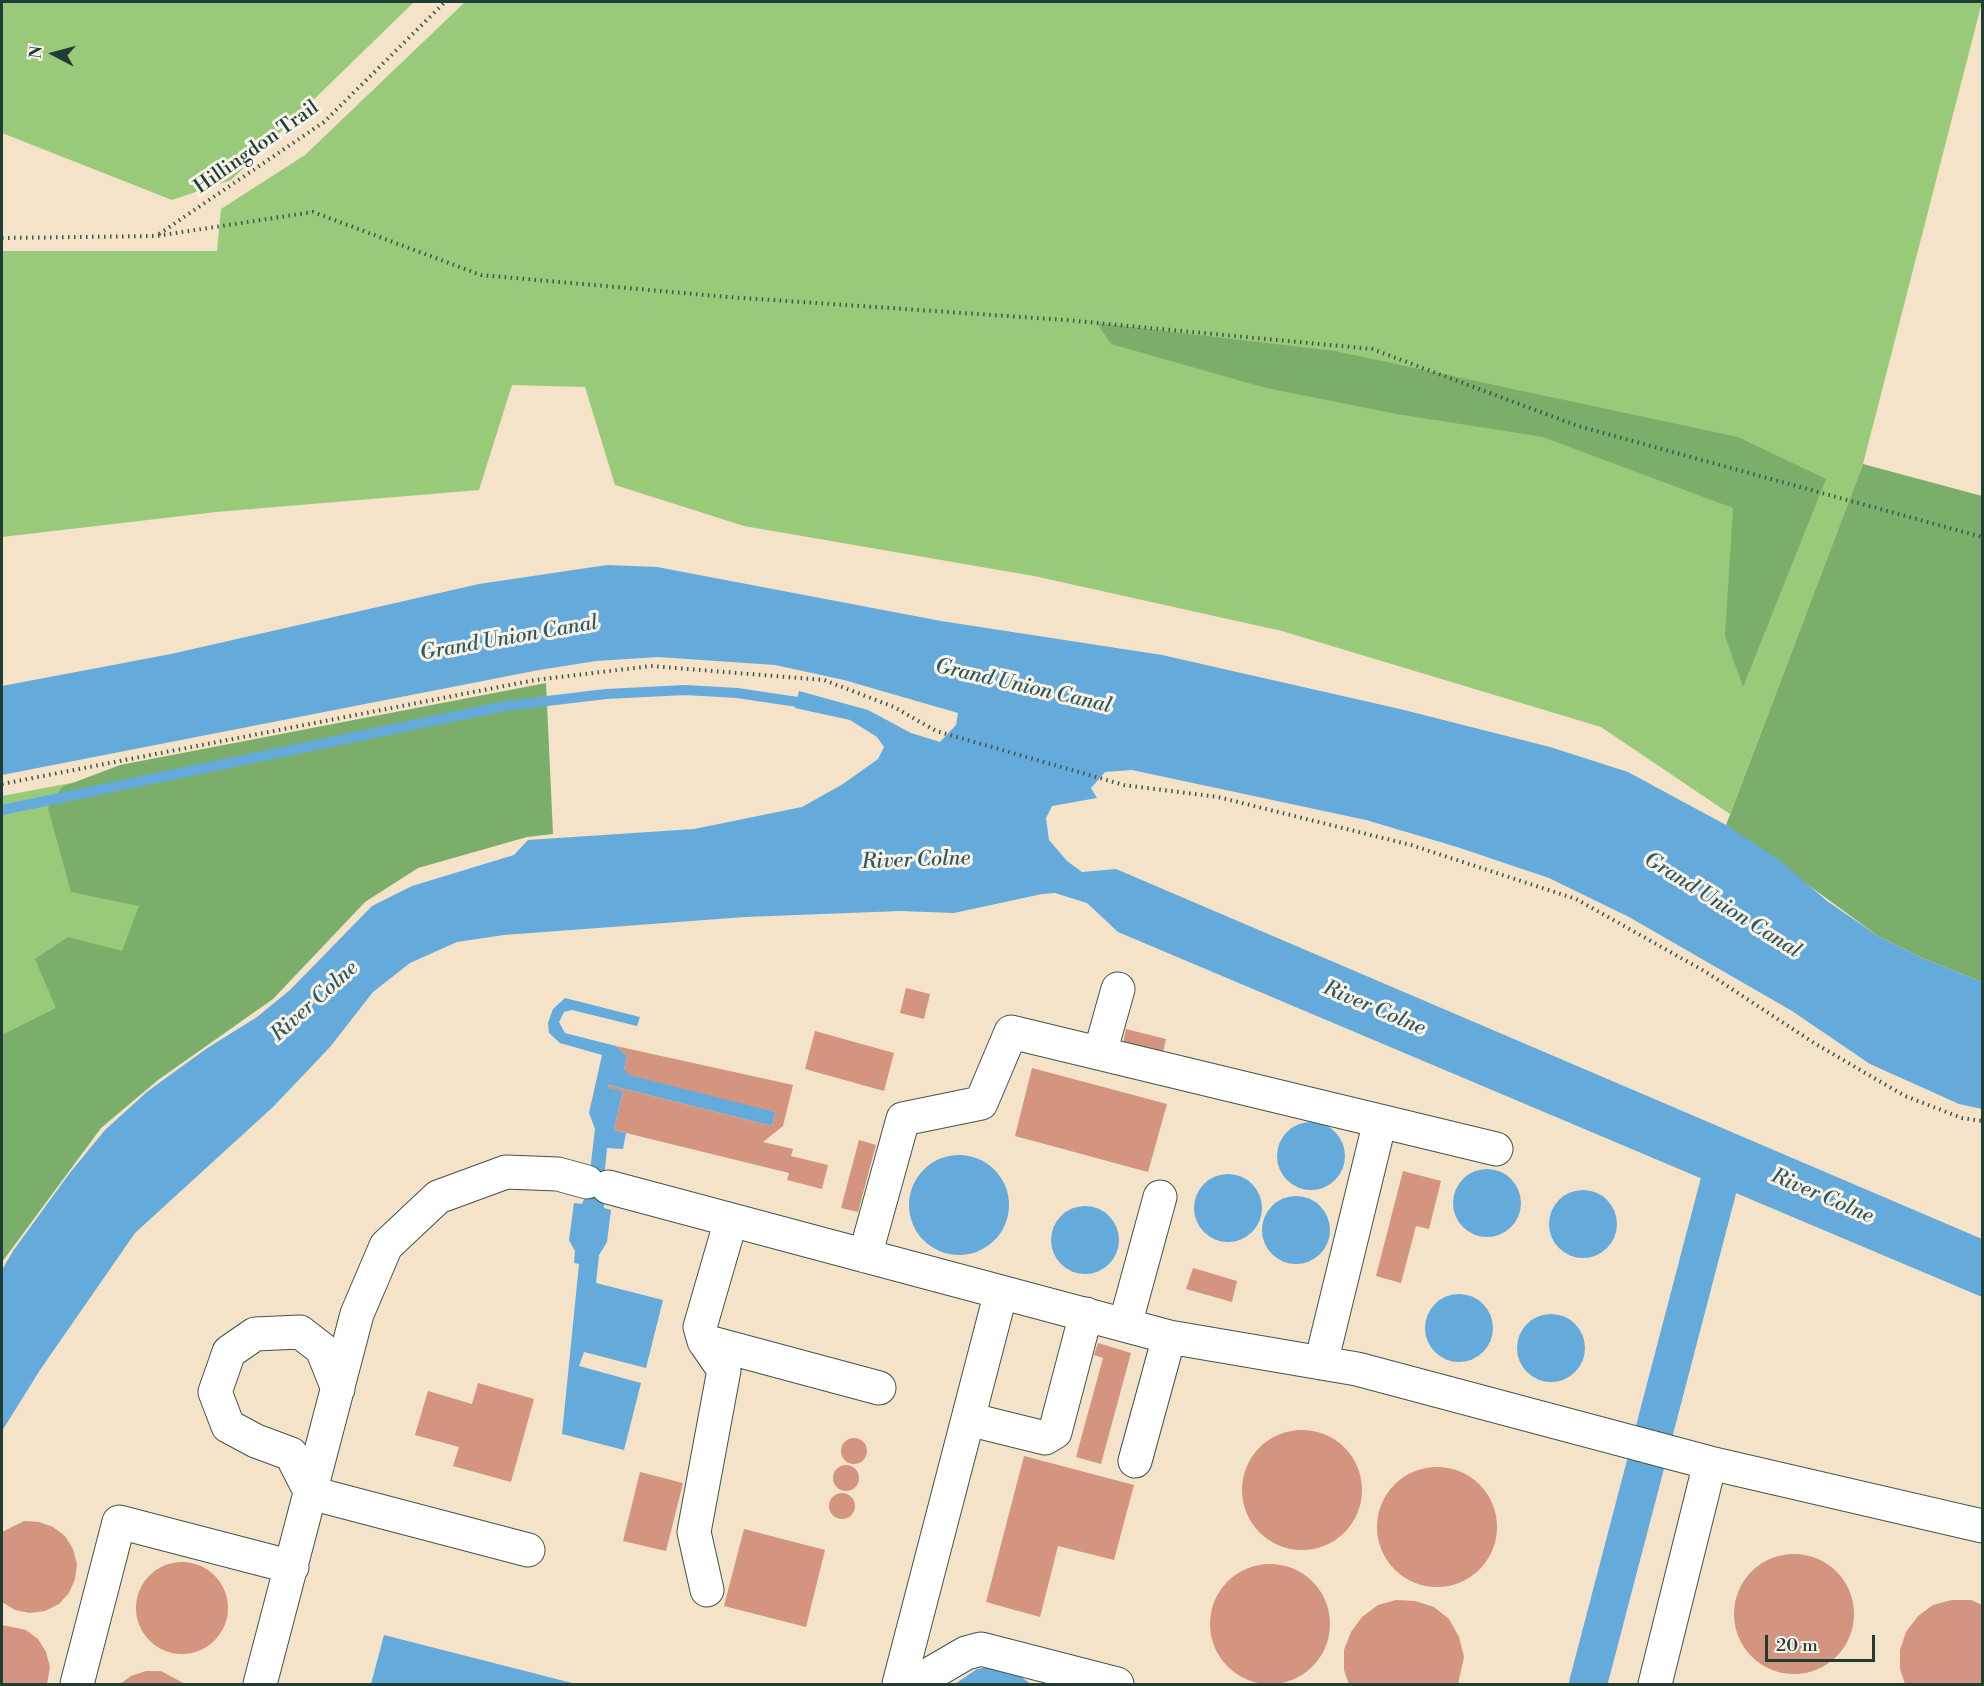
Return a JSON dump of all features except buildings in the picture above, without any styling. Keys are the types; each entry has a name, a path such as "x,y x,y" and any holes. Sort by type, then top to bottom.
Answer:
{"lane":[{"path":"1100,1053 1118,989"},
{"path":"865,1256 903,1119 981,1103 1011,1032 1496,1149"},
{"path":"1321,1363 1380,1121"},
{"path":"260,1684 357,1314 386,1246 438,1197 506,1172 558,1174 1169,1337 1357,1369 1701,1460 1983,1526"},
{"path":"1125,1325 1160,1197"},
{"path":"707,1590 694,1532 724,1370 704,1341 700,1327 731,1220"},
{"path":"899,1684 1001,1292"},
{"path":"968,1419 1045,1438 1055,1432 1086,1314"},
{"path":"338,1389 322,1349 300,1332 255,1334 230,1352 215,1392 228,1426 256,1441 291,1454 311,1493 528,1550"},
{"path":"1135,1461 1169,1337"},
{"path":"704,1341 879,1388"},
{"path":"1655,1684 1701,1460"},
{"path":"77,1684 119,1522 292,1567"},
{"path":"918,1684 923,1678 966,1653 981,1649 1117,1684"}],"path":[{"name":"Hillingdon Trail","path":"156,236 324,122 445,2"},
{"path":"2,238 156,236 313,212 481,275 728,297 1066,320 1372,349 1578,426 1983,537"},
{"path":"2,784 535,680 651,666 824,680 894,707 936,731 1125,785 1218,797 1411,845 1576,899 1706,972 1814,1043 1905,1096 1962,1118 1983,1121"}],"green space":[{"path":"2,2 414,2 231,180 172,200 2,133"},
{"path":"465,2 1982,2 1863,464 1730,814 1601,727 1282,631 1034,576 744,526 615,485 585,387 512,385 479,490 216,512 2,537 2,251 217,251 221,209 305,155"},
{"path":"1097,323 1335,351 1738,437 1826,479 1743,687 1725,636 1733,508 1543,437 1397,414 1266,388 1111,344"},
{"path":"1863,464 1982,496 1982,982 1922,958 1878,936 1726,825"},
{"path":"546,683 553,834 527,837 418,868 365,902 273,999 158,1080 101,1128 2,1262 2,1035 56,1008 35,959 68,937 122,951 139,906 71,892 48,808 62,787 120,765"},
{"path":"416,718 152,897 2,1179 2,796"}],"water":[{"path":"607,565 657,567 941,621 1162,655 1400,709 1550,747 1628,772 1726,825 1778,859 1827,901 1878,936 1922,958 1982,982 1982,1109 1959,1104 1870,1064 1792,1011 1629,917 1549,878 1457,847 1366,820 1132,770 1105,772 1091,788 1097,798 1052,806 1046,818 1049,840 1067,861 1082,872 1116,869 1982,1239 1982,1297 1118,932 1087,903 1055,893 954,913 900,911 745,917 504,935 457,942 410,963 373,992 330,1047 273,1107 135,1233 40,1370 2,1431 2,1270 13,1251 69,1174 105,1130 148,1091 206,1049 257,1017 290,990 372,906 412,886 514,855 528,840 694,829 802,807 843,784 878,759 884,747 877,737 850,720 795,708 799,691 868,710 911,733 940,742 956,725 958,713 844,680 775,665 658,657 596,661 539,670 2,775 2,686 171,654 479,584"},
{"path":"565,998 640,1017 637,1026 572,1010 564,1012 559,1022 565,1033 616,1046 627,1056 624,1069 775,1112 772,1126 609,1085 608,1087 623,1091 614,1130 626,1133 623,1149 607,1148 603,1189 604,1208 611,1210 607,1242 599,1255 596,1283 663,1300 646,1368 584,1352 579,1366 641,1383 624,1450 562,1434 579,1264 574,1263 575,1251 569,1240 574,1203 582,1204 588,1188 595,1129 589,1113 602,1055 560,1043 549,1033 548,1023 553,1009"},
{"path":"1311,1122 1324,1125 1335,1132 1342,1143 1345,1156 1342,1169 1335,1180 1324,1187 1311,1190 1298,1187 1287,1180 1280,1169 1277,1156 1280,1143 1287,1132 1298,1125"},
{"path":"959,1155 978,1159 995,1169 1005,1186 1009,1205 1005,1224 995,1241 978,1251 959,1255 940,1251 923,1241 913,1224 909,1205 913,1186 923,1169 940,1159"},
{"path":"1487,1169 1500,1172 1511,1179 1518,1190 1521,1203 1518,1216 1511,1227 1500,1234 1487,1237 1474,1234 1463,1227 1456,1216 1453,1203 1456,1190 1463,1179 1474,1172"},
{"path":"1228,1174 1241,1177 1252,1184 1259,1195 1262,1208 1259,1221 1252,1232 1241,1239 1228,1242 1215,1239 1204,1232 1197,1221 1194,1208 1197,1195 1204,1184 1215,1177"},
{"path":"1583,1190 1596,1193 1607,1200 1614,1211 1617,1224 1614,1237 1607,1248 1596,1255 1583,1258 1570,1255 1559,1248 1552,1237 1549,1224 1552,1211 1559,1200 1570,1193"},
{"path":"1296,1196 1309,1199 1320,1206 1327,1217 1330,1230 1327,1243 1320,1254 1309,1261 1296,1264 1283,1261 1272,1254 1265,1243 1262,1230 1265,1217 1272,1206 1283,1199"},
{"path":"1085,1206 1098,1209 1109,1216 1116,1227 1119,1240 1116,1253 1109,1264 1098,1271 1085,1274 1072,1271 1061,1264 1054,1253 1051,1240 1054,1227 1061,1216 1072,1209"},
{"path":"1459,1294 1472,1297 1483,1304 1490,1315 1493,1328 1490,1341 1483,1352 1472,1359 1459,1362 1446,1359 1435,1352 1428,1341 1425,1328 1428,1315 1435,1304 1446,1297"},
{"path":"1551,1314 1564,1317 1575,1324 1582,1335 1585,1348 1582,1361 1575,1372 1564,1379 1551,1382 1538,1379 1527,1372 1520,1361 1517,1348 1520,1335 1527,1324 1538,1317"},
{"path":"384,1635 576,1684 371,1684"},
{"path":"994,1666 1011,1670 1031,1684 955,1684 977,1669"}],"waterway":[{"path":"2,810 505,706 606,694 685,690 737,693 811,704"},
{"path":"1588,1684 1726,1157"}],"water label":[{"name":"Grand Union Canal","path":"509,639"},
{"name":"Grand Union Canal","path":"1023,687"},
{"name":"River Colne","path":"916,861"},
{"name":"Grand Union Canal","path":"1722,906"},
{"name":"River Colne","path":"315,1002"},
{"name":"River Colne","path":"1374,1009"},
{"name":"River Colne","path":"1822,1197"}]}
